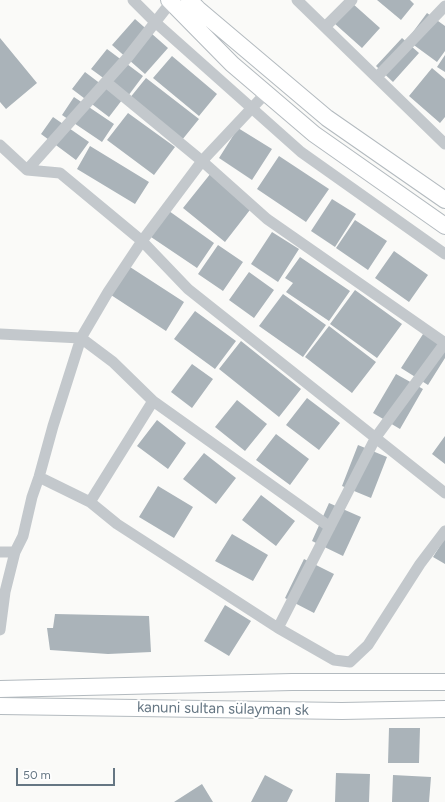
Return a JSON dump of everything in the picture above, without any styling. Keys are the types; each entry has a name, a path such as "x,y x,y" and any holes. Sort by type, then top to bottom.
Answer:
{"main road":[{"path":"189,0 327,118 445,200"},
{"path":"170,1 232,64 314,134 445,226"},
{"path":"0,689 284,683 445,682"},
{"name":"kanuni sultan sülayman sk","path":"0,706 342,711 445,709"}],"street":[{"path":"133,0 155,22 302,152 445,254"},
{"path":"297,0 445,144"},
{"path":"325,27 352,0"},
{"path":"27,170 128,57 170,1"},
{"path":"377,77 442,5"},
{"path":"106,82 202,162 267,220 445,343 376,437 278,628"},
{"path":"0,630 5,592 15,552 23,536 32,497 39,478 53,426 82,338 108,292 142,241 202,162 266,94"},
{"path":"0,145 27,170 60,173 142,241 188,290 445,493"},
{"path":"0,334 82,338 113,362 153,401 330,527"},
{"path":"90,502 153,401"},
{"path":"39,478 90,502 117,524 278,628 334,660 350,662 368,645 420,564 445,531"},
{"path":"0,552 15,552"}],"building":[{"path":"377,0 410,0 414,4 401,20"},
{"path":"352,3 380,28 362,48 334,23"},
{"path":"427,13 445,26 445,51 437,62 407,40"},
{"path":"135,19 168,48 145,74 112,45"},
{"path":"0,38 37,83 6,109 0,102"},
{"path":"402,38 419,53 393,82 376,66"},
{"path":"107,49 143,76 128,96 91,69"},
{"path":"445,55 445,72 437,67"},
{"path":"172,56 217,94 199,116 153,78"},
{"path":"432,68 445,79 445,117 440,123 409,96"},
{"path":"85,72 122,100 109,117 72,89"},
{"path":"146,78 199,119 182,140 129,99"},
{"path":"74,97 114,124 102,142 62,115"},
{"path":"128,113 175,147 154,175 107,140"},
{"path":"53,117 89,142 76,160 41,134"},
{"path":"238,128 272,149 252,180 219,158"},
{"path":"90,146 149,182 135,204 77,169"},
{"path":"279,156 329,189 306,222 257,189"},
{"path":"211,173 253,206 225,242 183,208"},
{"path":"332,199 356,214 335,247 311,231"},
{"path":"169,211 214,243 197,268 151,237"},
{"path":"355,220 387,241 368,270 336,248"},
{"path":"272,232 299,249 278,282 251,264"},
{"path":"218,245 243,262 223,291 198,274"},
{"path":"394,251 428,275 409,302 375,278"},
{"path":"300,257 350,291 329,321 286,292 293,283 285,278"},
{"path":"130,267 184,302 166,331 111,295"},
{"path":"249,272 274,290 254,318 229,300"},
{"path":"355,290 402,324 377,358 330,324"},
{"path":"283,294 326,325 303,357 259,326"},
{"path":"195,311 236,341 215,369 174,339"},
{"path":"329,326 376,362 352,393 305,357"},
{"path":"425,331 445,343 445,358 428,385 401,368"},
{"path":"241,341 301,389 279,417 219,369"},
{"path":"192,364 213,379 192,408 171,392"},
{"path":"396,374 423,389 400,429 373,413"},
{"path":"307,398 340,423 319,450 286,425"},
{"path":"237,400 267,424 245,451 215,427"},
{"path":"157,420 186,443 168,469 137,446"},
{"path":"276,434 309,459 290,485 256,460"},
{"path":"445,436 445,464 432,454"},
{"path":"358,445 387,457 371,498 342,486"},
{"path":"204,453 236,478 216,504 183,479"},
{"path":"158,486 193,507 174,538 139,517"},
{"path":"261,495 295,521 276,546 242,520"},
{"path":"329,503 361,517 343,556 312,541"},
{"path":"232,534 268,555 253,581 215,561"},
{"path":"445,538 445,564 433,557"},
{"path":"304,559 334,574 314,613 285,598"},
{"path":"225,605 251,621 229,656 204,641"},
{"path":"55,614 149,616 151,652 108,654 50,650 47,628 53,628"},
{"path":"389,728 420,728 419,763 388,763"},
{"path":"336,773 370,774 369,802 335,802"},
{"path":"265,775 293,790 287,802 251,802"},
{"path":"393,775 431,777 429,802 392,802"},
{"path":"202,784 213,802 174,802"}]}
